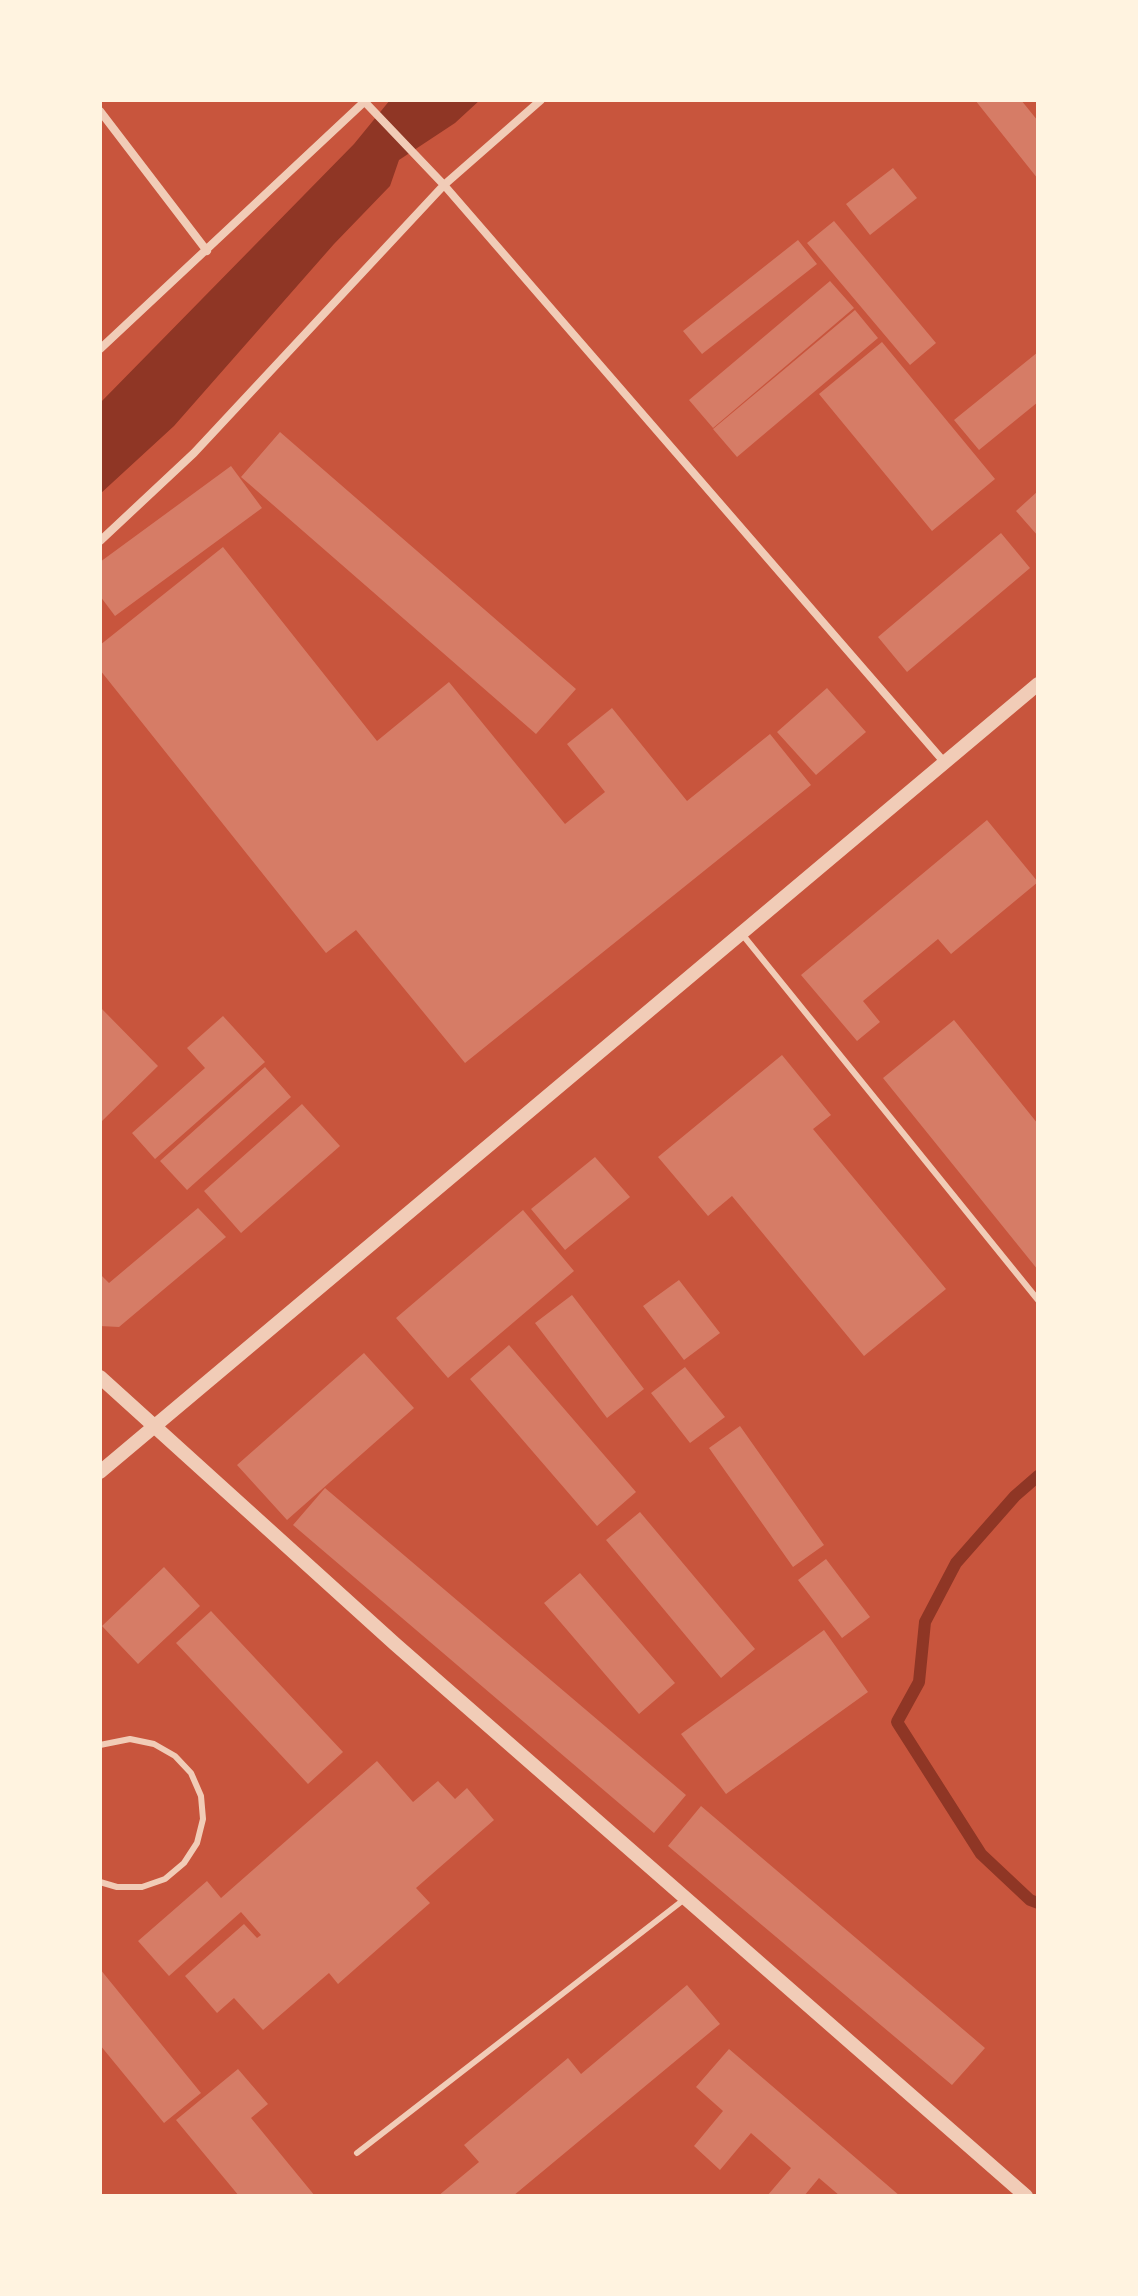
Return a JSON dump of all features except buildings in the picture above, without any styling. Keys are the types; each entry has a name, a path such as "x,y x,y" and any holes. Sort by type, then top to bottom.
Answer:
{"street":[{"path":"100,541 194,453 444,185 541,100"},
{"path":"100,349 364,101 444,185 945,763"},
{"path":"100,111 207,251"},
{"path":"100,1472 1038,684"},
{"path":"100,1377 153,1428 1026,2196"}],"lane":[{"path":"742,934 1038,1300"},
{"path":"100,1745 130,1739 154,1744 175,1756 191,1773 201,1796 203,1819 191,1853 165,1879 142,1887 117,1887 100,1882"},
{"path":"357,2153 686,1898"}],"shaded area":[{"path":"390,100 480,100 455,123 399,160 390,186 334,244 174,426 100,494 100,403 354,144"}],"waterway":[{"path":"1038,1476 1015,1496 956,1563 925,1622 919,1682 897,1722 981,1854 1030,1900 1038,1903"}]}
